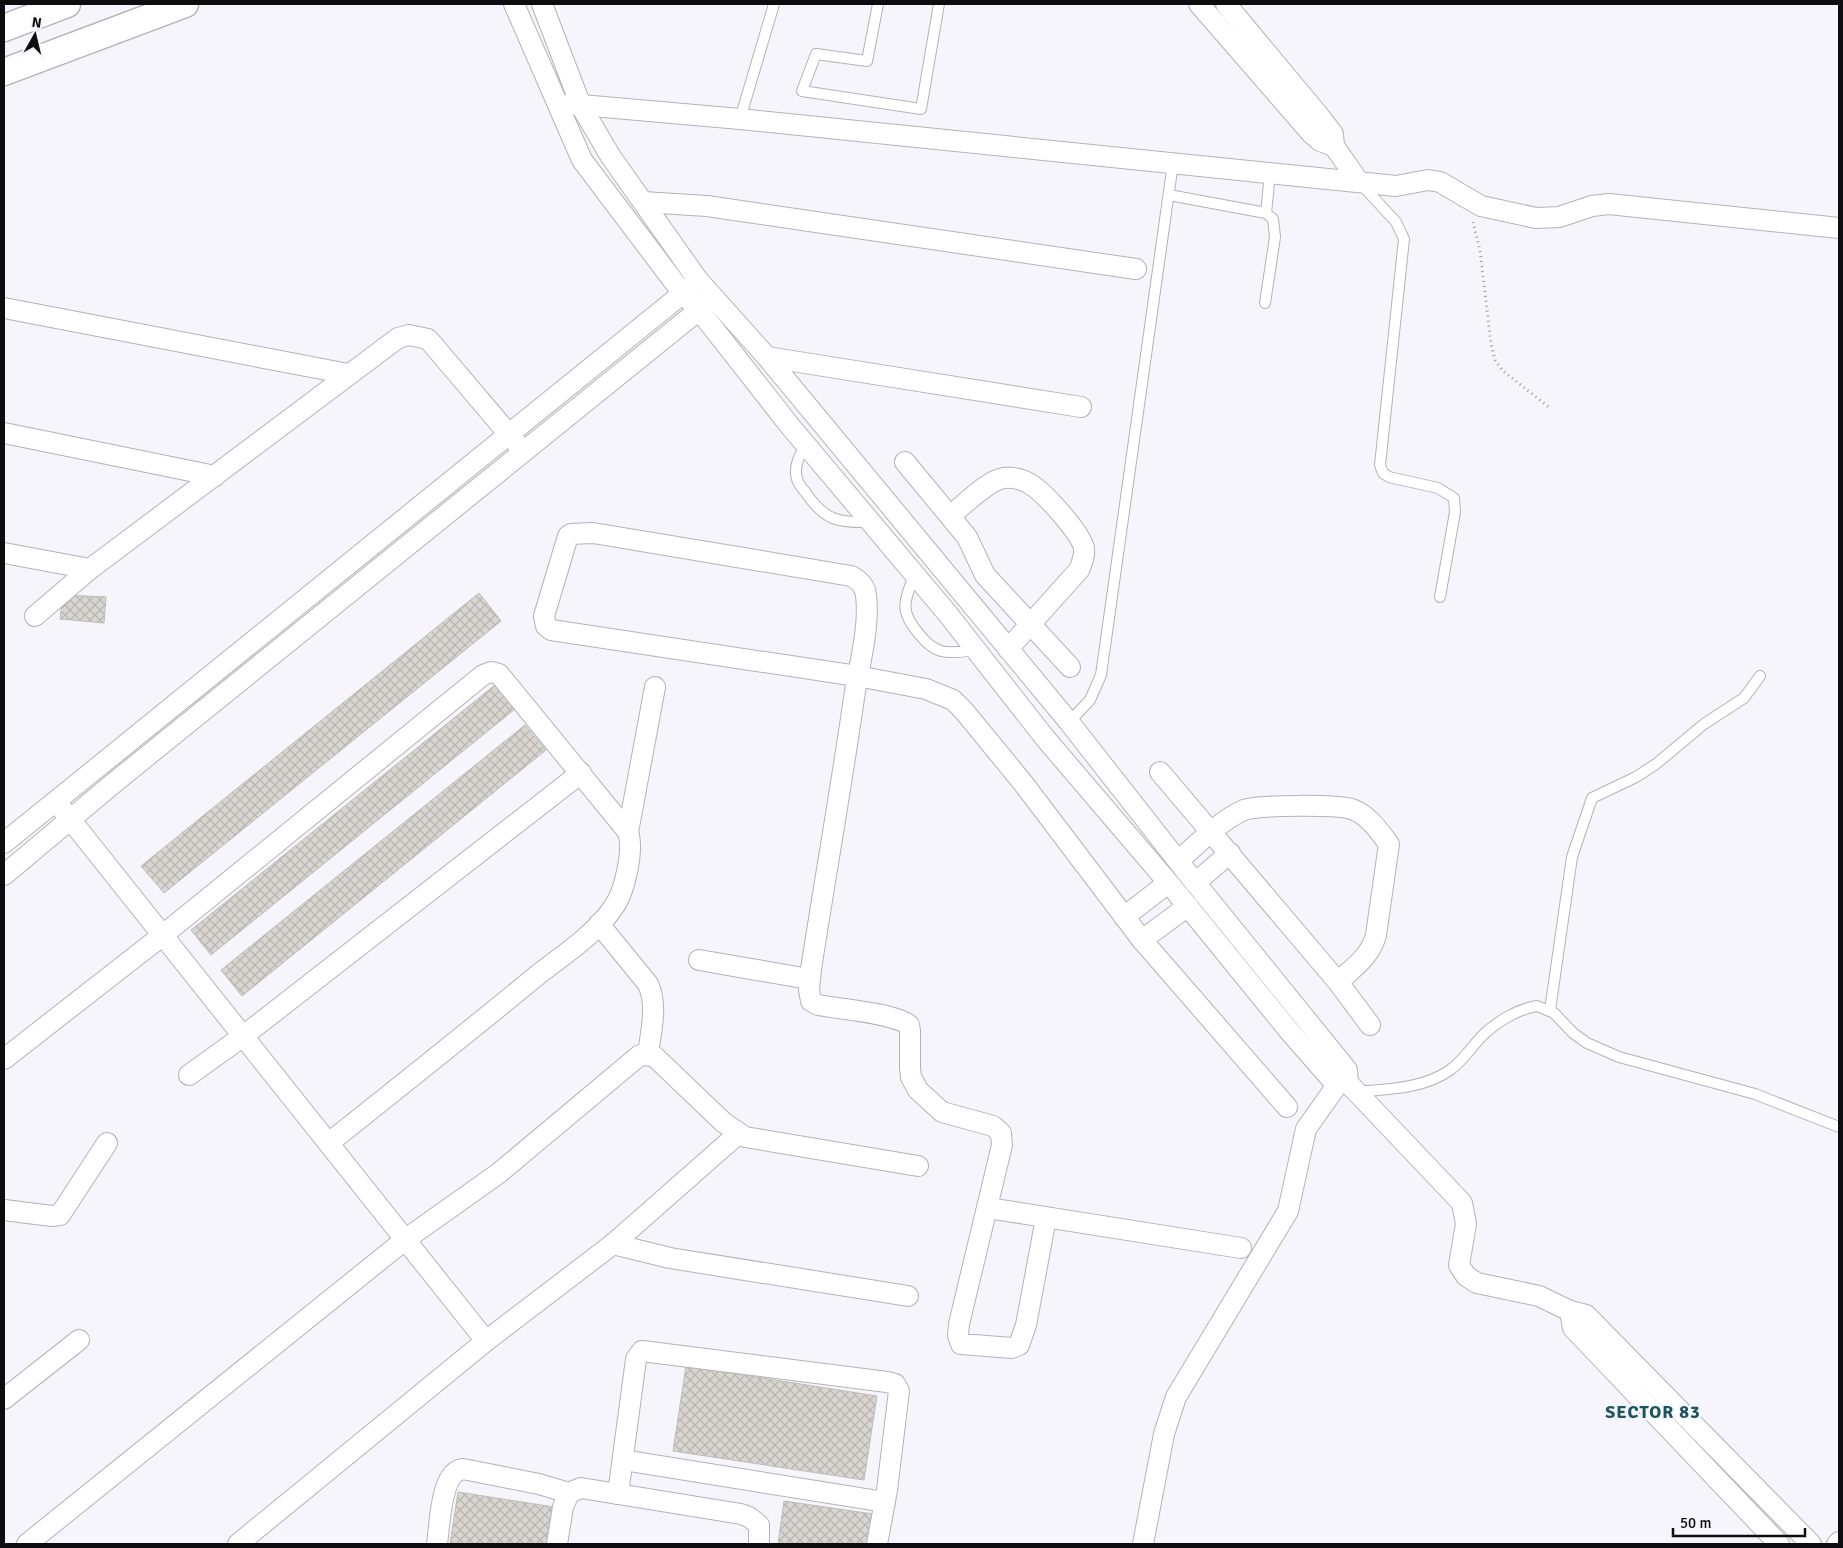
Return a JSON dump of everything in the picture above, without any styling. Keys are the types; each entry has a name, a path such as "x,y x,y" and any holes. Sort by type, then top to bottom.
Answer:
{"street":[{"path":"4,28 67,4"},
{"path":"4,72 185,4"},
{"path":"514,4 576,149 588,168 684,295 706,304 767,357 1069,722 1195,883 1347,1070 1349,1086"},
{"path":"542,4 581,106 611,157 698,280 706,304 806,444 915,574 1046,738 1188,906 1290,1032 1332,1080 1349,1086 1462,1203 1466,1224 1459,1264 1466,1276 1477,1283 1539,1296 1570,1311 1586,1315 1811,1544"},
{"path":"1199,4 1311,133 1320,141 1334,146"},
{"path":"1226,4 1320,117 1332,134 1334,146 1359,182"},
{"path":"556,102 581,106 740,119 1359,182 1404,186 1432,181 1446,184 1490,209 1536,218 1559,217 1592,206 1609,204 1839,228"},
{"path":"643,202 707,206 1136,270"},
{"path":"4,843 684,295 698,280"},
{"path":"4,875 706,304"},
{"path":"4,308 348,374"},
{"path":"35,616 90,569 398,338 409,335 422,336 428,339 524,452"},
{"path":"767,357 1081,407"},
{"path":"4,433 215,476"},
{"path":"905,462 967,537 985,575 1070,667"},
{"path":"950,516 995,481 1012,478 1032,484 1076,533 1083,546 1084,552 1079,570 1008,649"},
{"path":"1046,1218 1026,1326 1019,1345 1012,1348 964,1345 959,1341 959,1324 1002,1146 1003,1139 999,1129 942,1112 930,1104 918,1090 911,1077 909,1025 888,1017 813,1003 809,996 810,979 857,676 866,614 866,594 858,579 851,576 593,533 575,532 568,536 544,616 546,626 551,630 857,676 926,689 953,700 964,711 1142,940 1287,1108"},
{"path":"4,553 90,569"},
{"path":"4,1059 162,935 483,675 489,673 503,676 628,832"},
{"path":"330,1142 599,924 613,909 623,886 630,846 628,832 655,687"},
{"path":"1046,738 1069,722"},
{"path":"1160,772 1212,831 1338,982 1370,1025"},
{"path":"189,1076 242,1038 581,773"},
{"path":"55,800 242,1038 330,1142 486,1341"},
{"path":"1178,861 1212,831 1244,810 1270,806 1352,808 1366,816 1389,844 1375,941 1368,954 1338,982"},
{"path":"1195,883 1230,853"},
{"path":"1124,917 1168,882"},
{"path":"1142,940 1188,906"},
{"path":"599,924 645,980 652,993 654,1006 648,1054"},
{"path":"699,960 810,979"},
{"path":"28,1544 406,1239 499,1173 636,1058 648,1054 654,1056 722,1122 738,1134 781,1144 918,1166"},
{"path":"1143,1544 1164,1434 1176,1397 1288,1211 1306,1129 1349,1086"},
{"path":"238,1544 486,1341 613,1244 738,1134"},
{"path":"4,1210 52,1216 60,1215 107,1143"},
{"path":"988,1208 1241,1248"},
{"path":"613,1244 670,1258 908,1296"},
{"path":"1570,1311 1573,1328 1780,1544"},
{"path":"4,1399 79,1340"},
{"path":"618,1494 636,1359 640,1352 644,1350 887,1382 895,1384 899,1391 885,1502 877,1544"},
{"path":"623,1460 885,1502"},
{"path":"437,1544 448,1478 455,1470 463,1468 540,1484 569,1493 581,1488 741,1514 749,1517 759,1526 759,1544"},
{"path":"556,1544 563,1508 569,1493"}],"lane":[{"path":"740,119 774,4"},
{"path":"878,4 868,61 816,54 802,91 921,109 939,4"},
{"path":"1069,722 1090,700 1101,675 1173,163"},
{"path":"1266,213 1270,173"},
{"path":"1359,182 1396,222 1404,239 1380,465 1383,473 1389,477 1438,488 1454,498 1455,512 1440,597"},
{"path":"1169,194 1266,213 1273,219 1275,237 1264,303"},
{"path":"806,444 798,462 796,475 798,483 808,497 822,513 831,518 845,523 871,522"},
{"path":"915,574 905,603 905,613 910,624 928,644 941,651 976,650"},
{"path":"1550,1010 1572,857 1592,798 1636,777 1656,764 1704,724 1744,698 1760,676"},
{"path":"1349,1086 1427,1082 1450,1070 1484,1034 1513,1014 1537,1006 1550,1010 1580,1038 1619,1056 1755,1094 1839,1127"}],"path":[{"path":"1468,198 1480,250 1491,344 1496,360 1502,370 1551,409"}],"building":[{"path":"479,593 501,621 164,893 141,866"},
{"path":"63,595 106,597 104,623 60,619"},
{"path":"495,685 515,709 211,955 191,930"},
{"path":"525,725 546,750 242,996 221,970"},
{"path":"686,1366 877,1396 864,1480 673,1451"},
{"path":"458,1492 554,1507 548,1544 450,1544"},
{"path":"784,1501 873,1514 868,1544 778,1544"}],"district":[{"name":"SECTOR 83","path":"1653,1412"}]}
